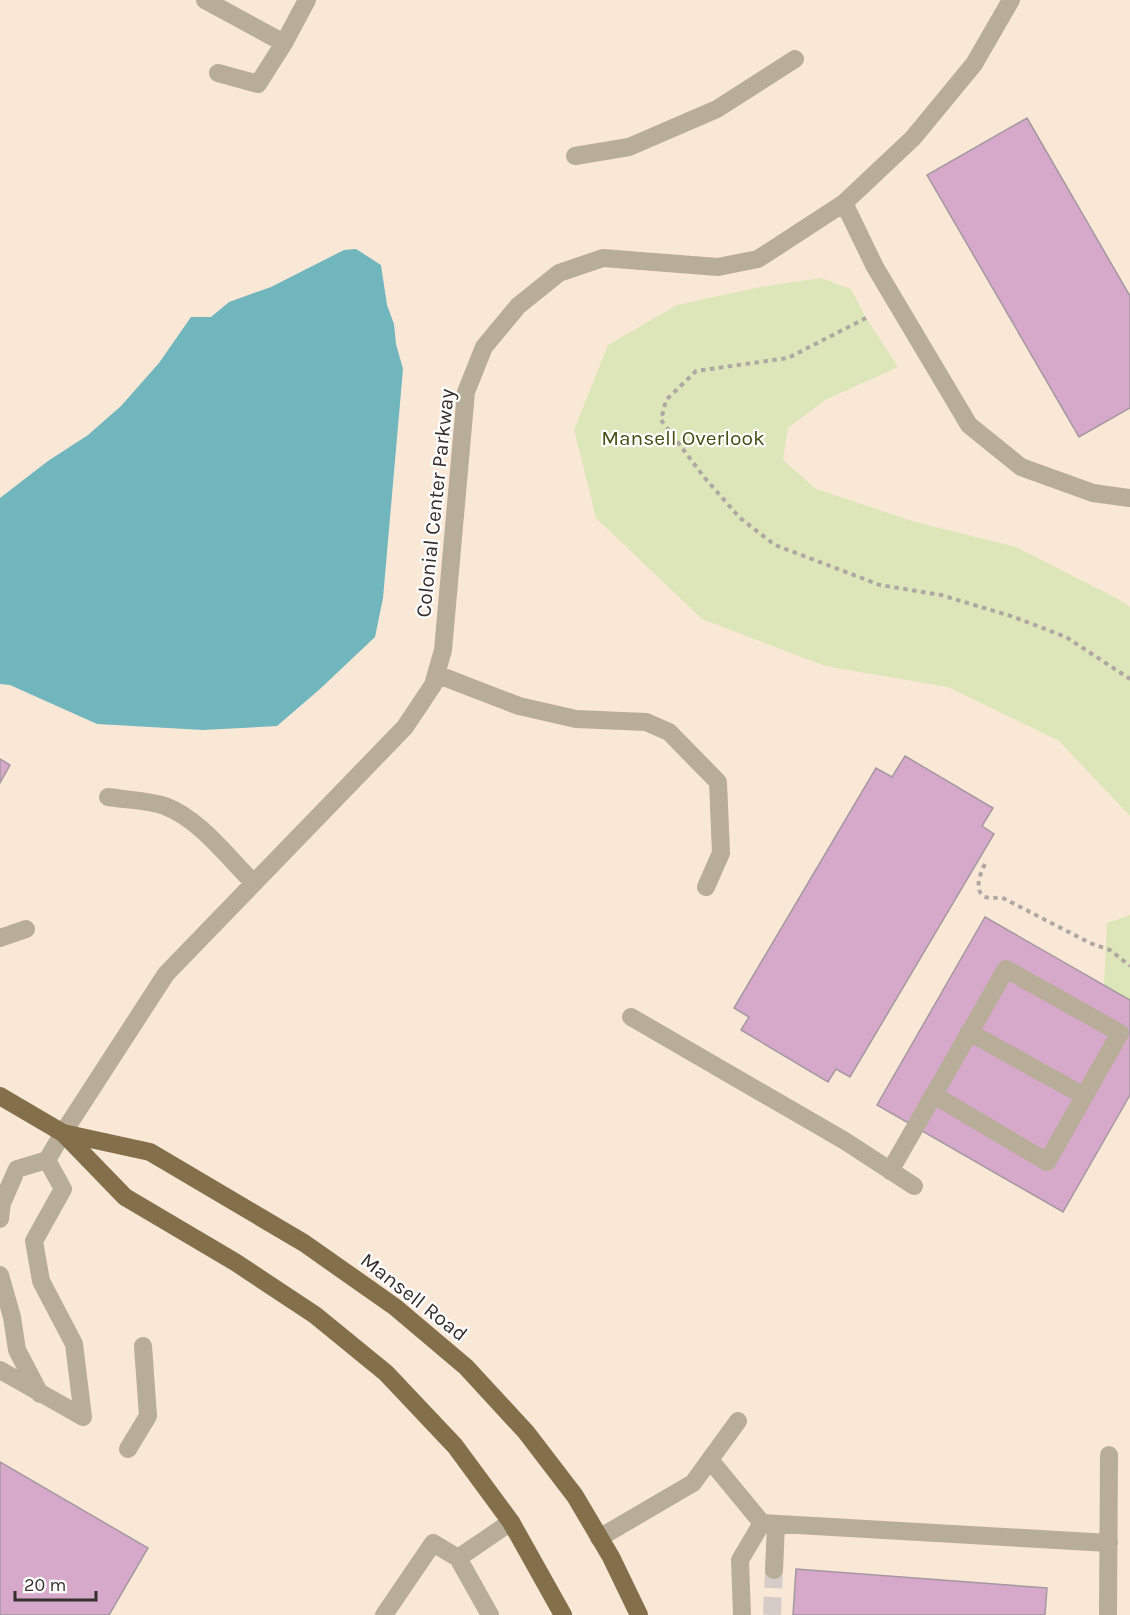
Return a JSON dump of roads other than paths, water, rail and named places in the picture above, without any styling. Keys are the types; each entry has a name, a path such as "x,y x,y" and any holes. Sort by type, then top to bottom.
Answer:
{"main road":[{"name":"Mansell Road","path":"0,1096 63,1133 125,1197 235,1262 315,1315 386,1373 455,1446 511,1522 563,1615"},
{"name":"Mansell Road","path":"63,1133 150,1152 304,1243 395,1307 466,1367 526,1432 574,1496 610,1557 639,1615"}],"street":[{"path":"205,0 284,43"},
{"path":"218,73 258,84 284,43 306,0"},
{"name":"Colonial Center Parkway","path":"47,1160 166,974 405,727 433,685 443,650 466,392 484,347 518,306 559,273 603,258 718,267 758,259 844,203 920,130 974,64 1011,0"},
{"path":"575,156 629,147 717,109 795,58"},
{"path":"844,203 875,267 969,425 1021,467 1093,493 1130,498"},
{"path":"436,674 519,706 576,718 646,722 669,732 718,782 721,853 706,887"},
{"path":"108,797 162,805 176,811 203,832 254,883"},
{"path":"0,938 26,929"},
{"path":"890,1171 1006,969 1120,1033 1047,1162 934,1095"},
{"path":"631,1017 845,1141 914,1186"},
{"path":"969,1032 1084,1096"},
{"path":"0,1219 2,1203 17,1170 47,1160 63,1189 34,1241 41,1281 74,1344 83,1417 0,1370"},
{"path":"0,1275 12,1317 17,1350 40,1394"},
{"path":"128,1449 148,1416 142,1346"},
{"path":"599,1539 693,1483 738,1421"},
{"path":"1108,1615 1109,1455"},
{"path":"710,1460 769,1524 774,1570"},
{"path":"458,1558 511,1522"},
{"path":"769,1524 1109,1543"},
{"path":"742,1615 740,1560 769,1524"},
{"path":"384,1615 433,1543 458,1558 490,1615"}],"water":[{"path":"356,249 381,265 387,305 394,324 396,344 403,369 383,598 375,637 277,726 203,730 97,724 10,685 0,684 0,498 48,461 88,435 121,406 159,363 191,317 211,317 229,302 271,287 344,250"}],"tunnel":[{"path":"772,1615 774,1570"}],"park label":[{"name":"Mansell Overlook","path":"683,438"}]}
